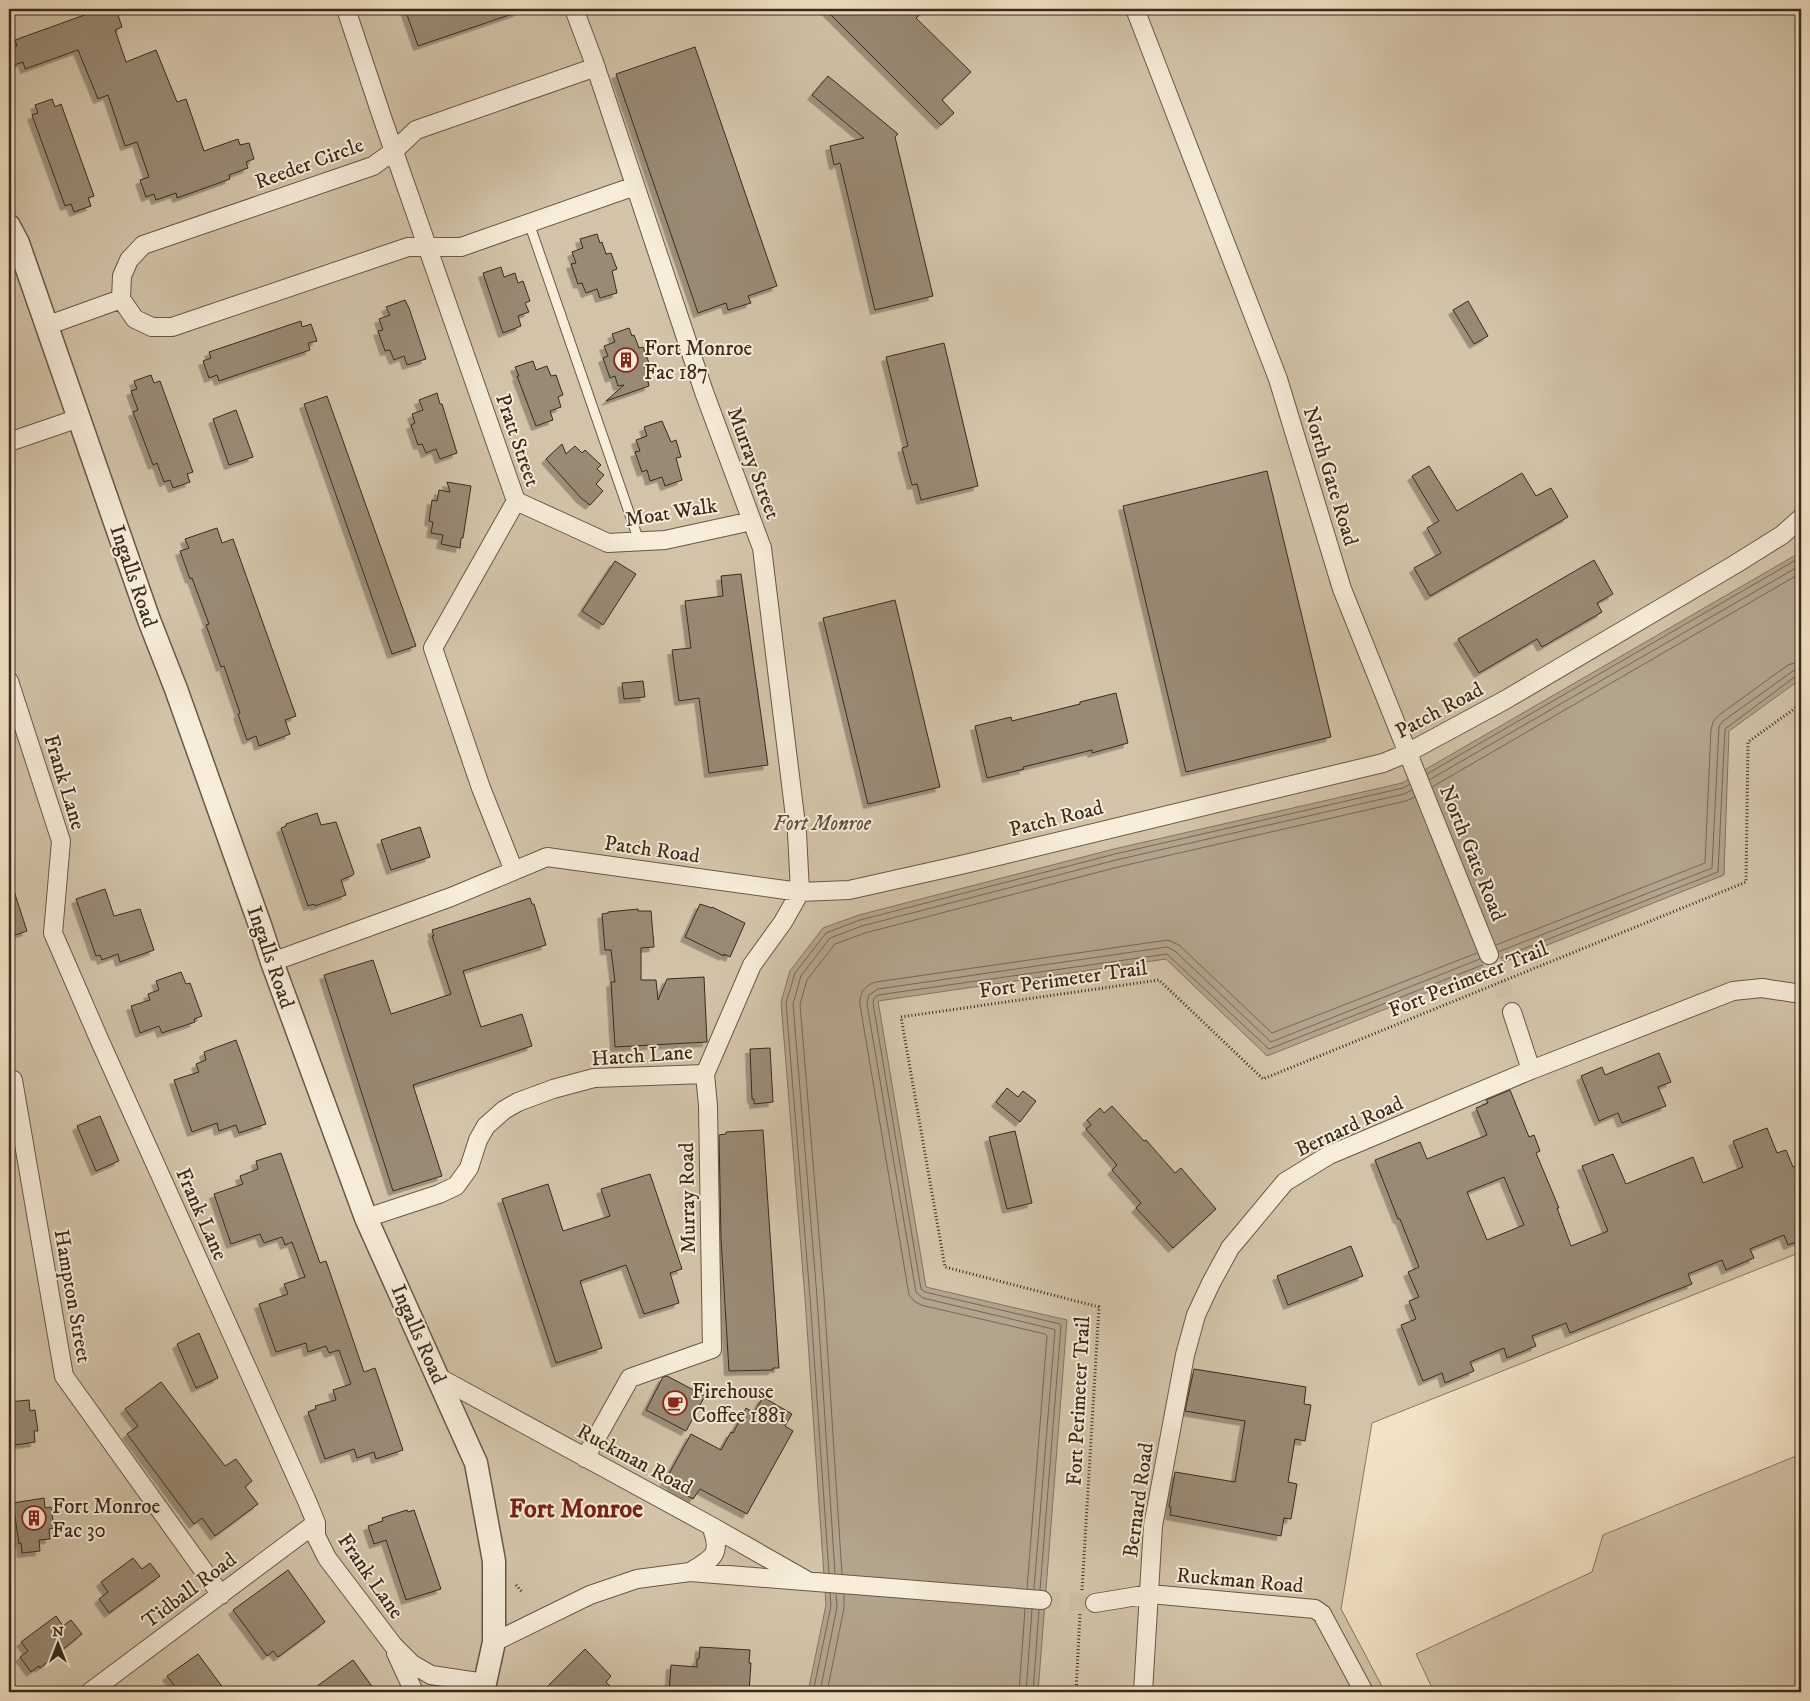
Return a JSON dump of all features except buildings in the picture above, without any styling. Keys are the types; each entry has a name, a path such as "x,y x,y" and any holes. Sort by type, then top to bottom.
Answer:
{"street":[{"name":"Pratt Street","path":"346,9 516,501 433,648 481,788 514,871"},
{"name":"Murray Street","path":"574,9 596,67 704,392 762,548 797,833 800,892"},
{"name":"North Gate Road","path":"1136,9 1278,379 1342,589 1489,955"},
{"name":"Reeder Circle","path":"121,299 122,276 129,260 143,245 373,166 395,150 416,130 596,67"},
{"path":"46,326 121,299 135,318 152,327 172,327 408,247 461,247 635,186"},
{"name":"Ingalls Road","path":"9,226 18,243 149,620 179,698 262,928 272,962 366,1218 476,1463 494,1561 494,1642 484,1687"},
{"path":"9,442 79,418"},
{"name":"Moat Walk","path":"516,501 608,543 665,540 752,521"},
{"name":"Patch Road","path":"272,962 451,896 547,857 800,892 850,890 1383,763 1410,759 1505,700 1734,566 1782,535 1801,518"},
{"name":"Frank Lane","path":"9,681 61,841 53,933 98,1039 316,1523 316,1536 328,1558 393,1646 412,1664 431,1674 484,1687"},
{"name":"Murray Road","path":"585,1458 630,1378 712,1350 708,1106 705,1074 752,965 783,922 800,892"},
{"name":"Bernard Road","path":"1143,1692 1154,1526 1185,1355 1196,1315 1210,1283 1230,1248 1285,1182 1329,1155 1531,1070 1733,992 1762,988 1801,994"},
{"path":"1512,1012 1531,1070"},
{"name":"Hatch Lane","path":"366,1218 439,1194 456,1186 468,1168 478,1140 486,1126 504,1110 518,1102 553,1089 594,1078 705,1074"},
{"name":"Hampton Street","path":"9,1080 13,1080 64,1376 221,1595"},
{"name":"Ruckman Road","path":"438,1378 810,1582"},
{"name":"Tidball Road","path":"90,1692 316,1523"},
{"path":"690,1572 709,1561 714,1553 717,1541 711,1526"},
{"name":"Ruckman Road","path":"494,1642 590,1595 637,1578 690,1572 1042,1600"},
{"name":"Ruckman Road","path":"1088,1598 1150,1594 1315,1609 1322,1614 1364,1692"},
{"path":"393,1646 414,1692"}],"lane":[{"path":"530,223 639,541"}],"path":[{"name":"Fort Perimeter Trail","path":"1088,1598 1099,1307 945,1268 901,1017 1158,980 1263,1079 1746,882 1748,742 1801,704"},
{"path":"1076,1692 1080,1613"}],"green space":[{"name":"Fort Monroe","path":"9,9 1801,9 1801,1252 1372,1423 1341,1609 1385,1692 9,1692"},
{"path":"1801,1454 1801,1692 1434,1692 1416,1654 1592,1572 1603,1535"}],"water":[{"path":"1801,552 1801,679 1729,731 1724,875 1267,1056 1166,959 878,1001 926,1287 1067,1320 1038,1692 808,1692 826,1605 805,1298 781,1002 790,971 823,928 859,915 1114,849 1402,783"}],"tunnel":[{"path":"1489,955 1512,1012"},
{"path":"1042,1600 1095,1603"}],"place":[{"name":"Fort Monroe Fac 187","path":"626,360"},
{"name":"Firehouse Coffee 1881","path":"675,1403"},
{"name":"Fort Monroe Fac 30","path":"34,1518"}],"district":[{"name":"Fort Monroe","path":"576,1508"}]}
